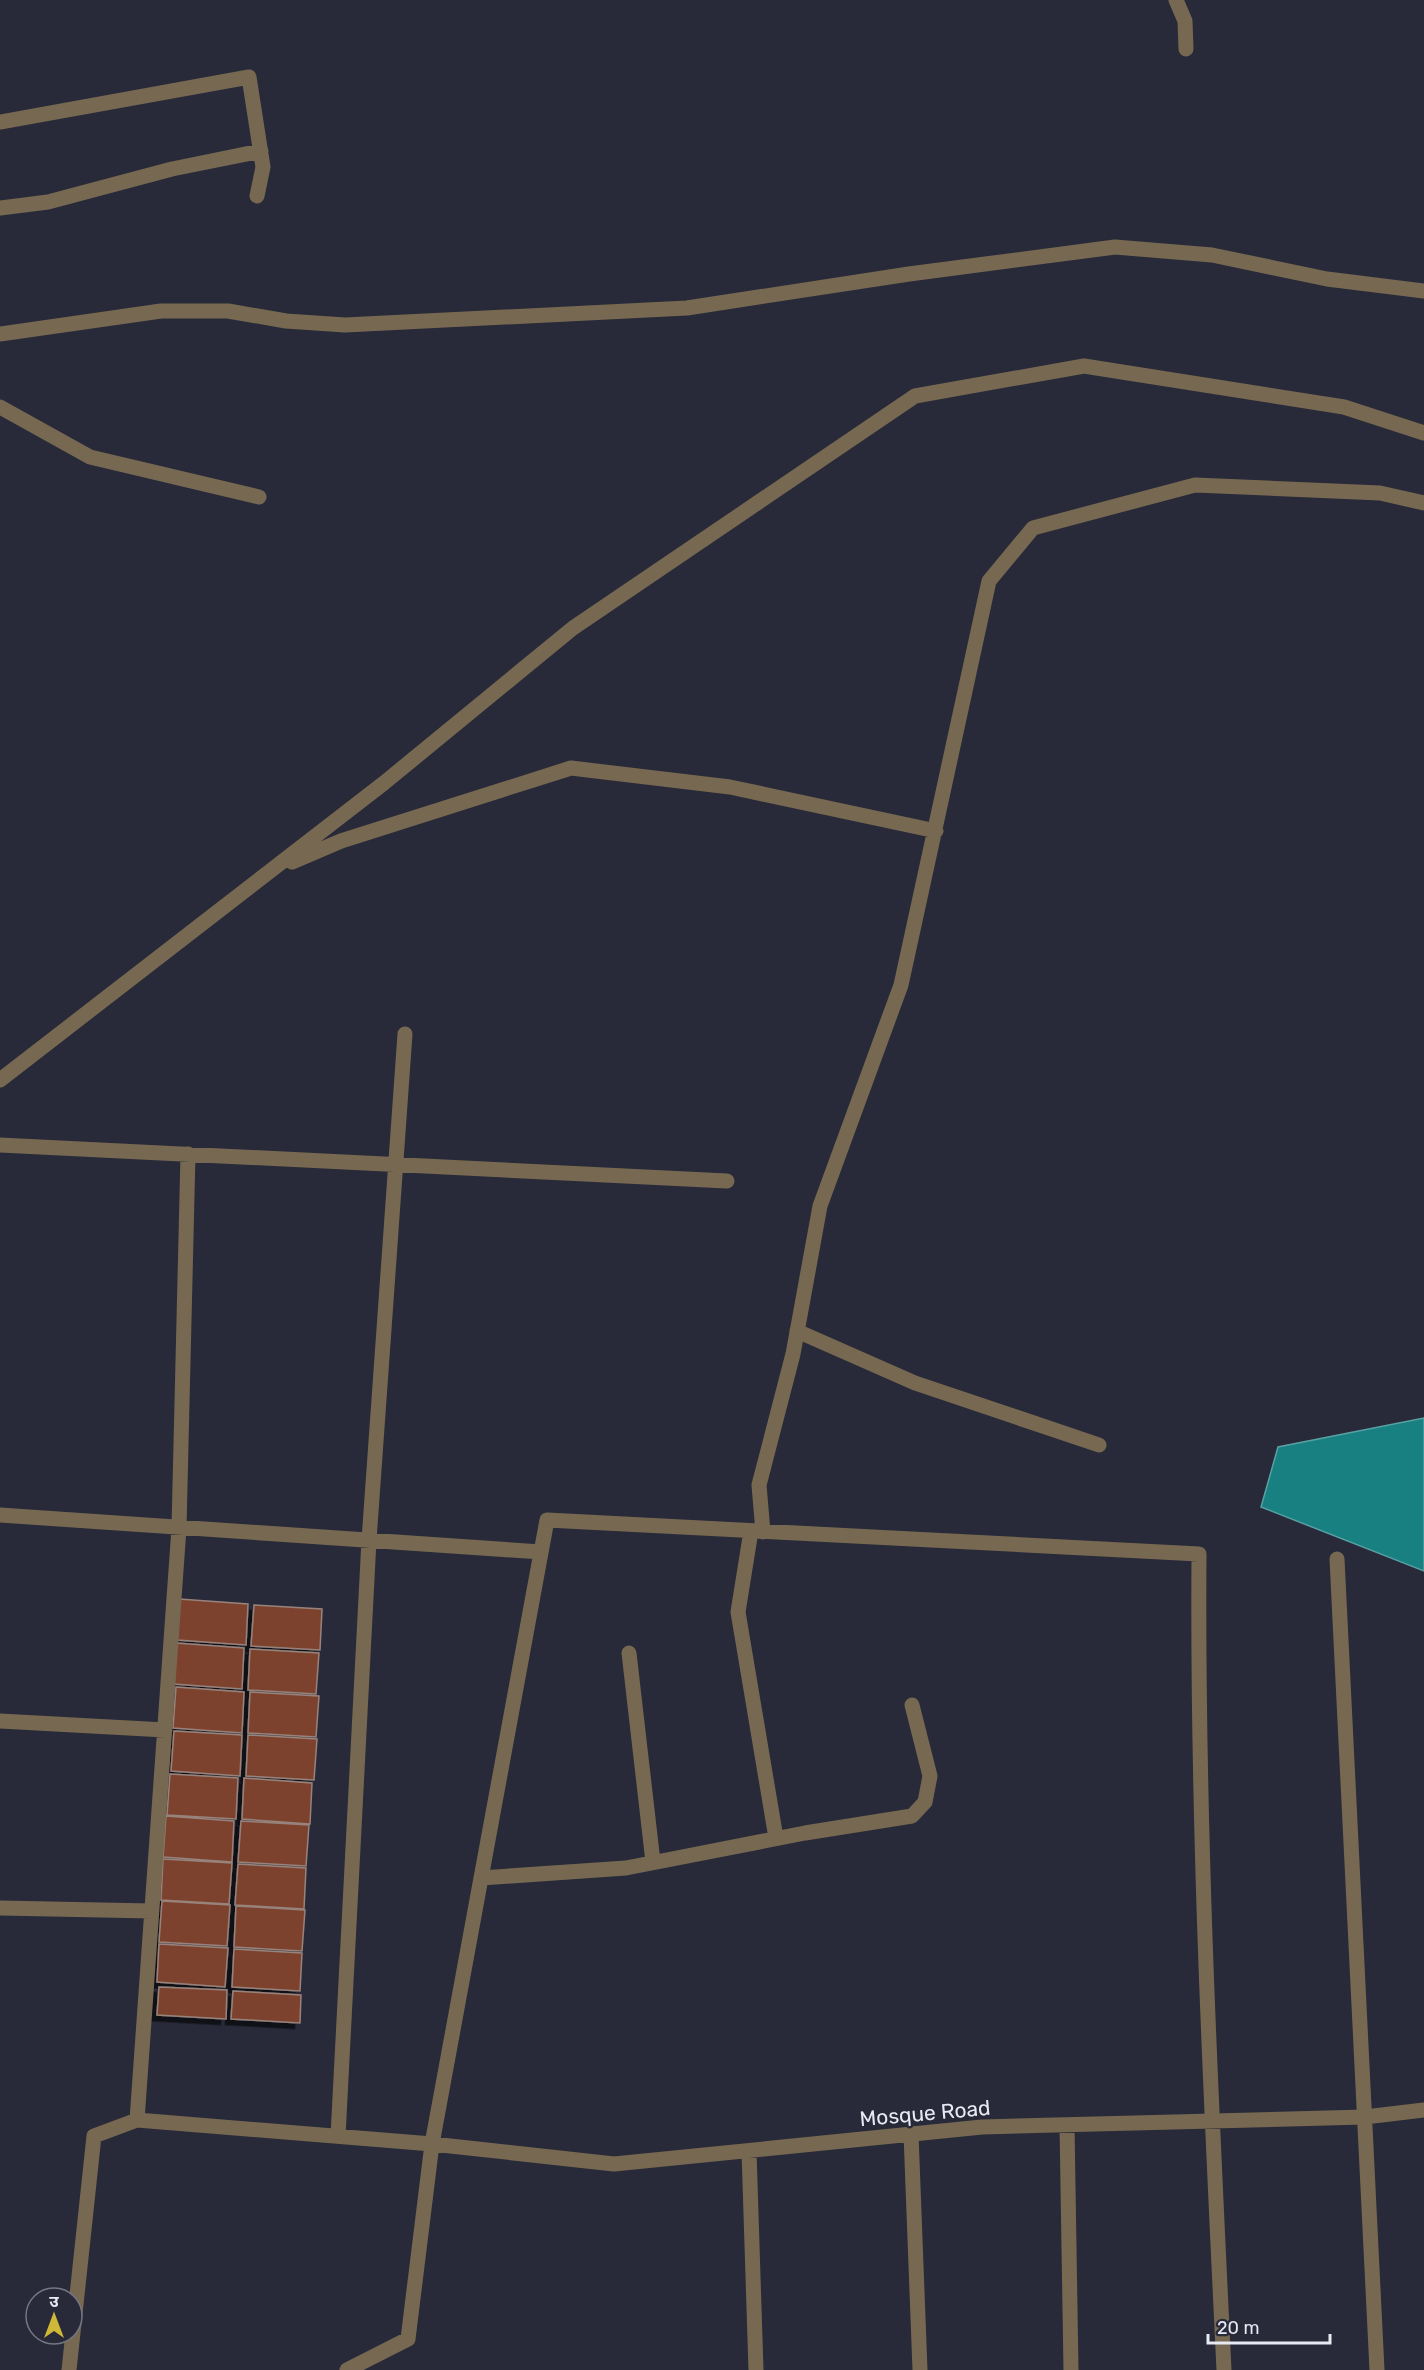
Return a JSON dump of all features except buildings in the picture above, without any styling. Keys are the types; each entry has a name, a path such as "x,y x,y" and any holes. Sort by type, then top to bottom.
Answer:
{"street":[{"path":"1176,0 1185,21 1186,49"},
{"path":"0,122 249,77 263,167 257,196"},
{"path":"0,208 48,202 172,169 261,151"},
{"path":"0,334 161,311 228,311 286,321 345,325 687,308 909,274 1115,247 1212,255 1327,279 1424,291"},
{"path":"0,1080 384,783 573,628 915,396 1084,366 1344,407 1424,433"},
{"path":"0,407 90,457 259,497"},
{"path":"776,1838 738,1612 757,1531 759,1485 797,1331 820,1206 901,985 989,581 1033,528 1195,485 1380,493 1424,503"},
{"path":"272,870 341,841 571,768 730,787 936,831"},
{"path":"338,2136 369,1540 405,1034"},
{"path":"0,1145 727,1181"},
{"path":"69,2370 94,2136 137,2120 179,1528 188,1154"},
{"path":"797,1331 915,1383 1100,1445"},
{"path":"0,1515 541,1552"},
{"path":"347,2370 408,2339 432,2144 548,1520 1199,1554 1198,1653 1212,2121 1224,2370"},
{"path":"1337,1559 1377,2370"},
{"path":"629,1653 653,1862"},
{"path":"481,1878 626,1868 776,1838 912,1816 925,1802 930,1776 912,1705"},
{"path":"0,1721 165,1730"},
{"path":"0,1908 152,1911"},
{"name":"Mosque Road","path":"137,2120 432,2144 614,2164 982,2127 1365,2117 1424,2110"},
{"path":"1067,2125 1071,2370"},
{"path":"911,2134 920,2370"},
{"path":"749,2151 756,2370"}],"shaded area":[{"path":"1424,1418 1424,1571 1261,1507 1278,1447"}]}
